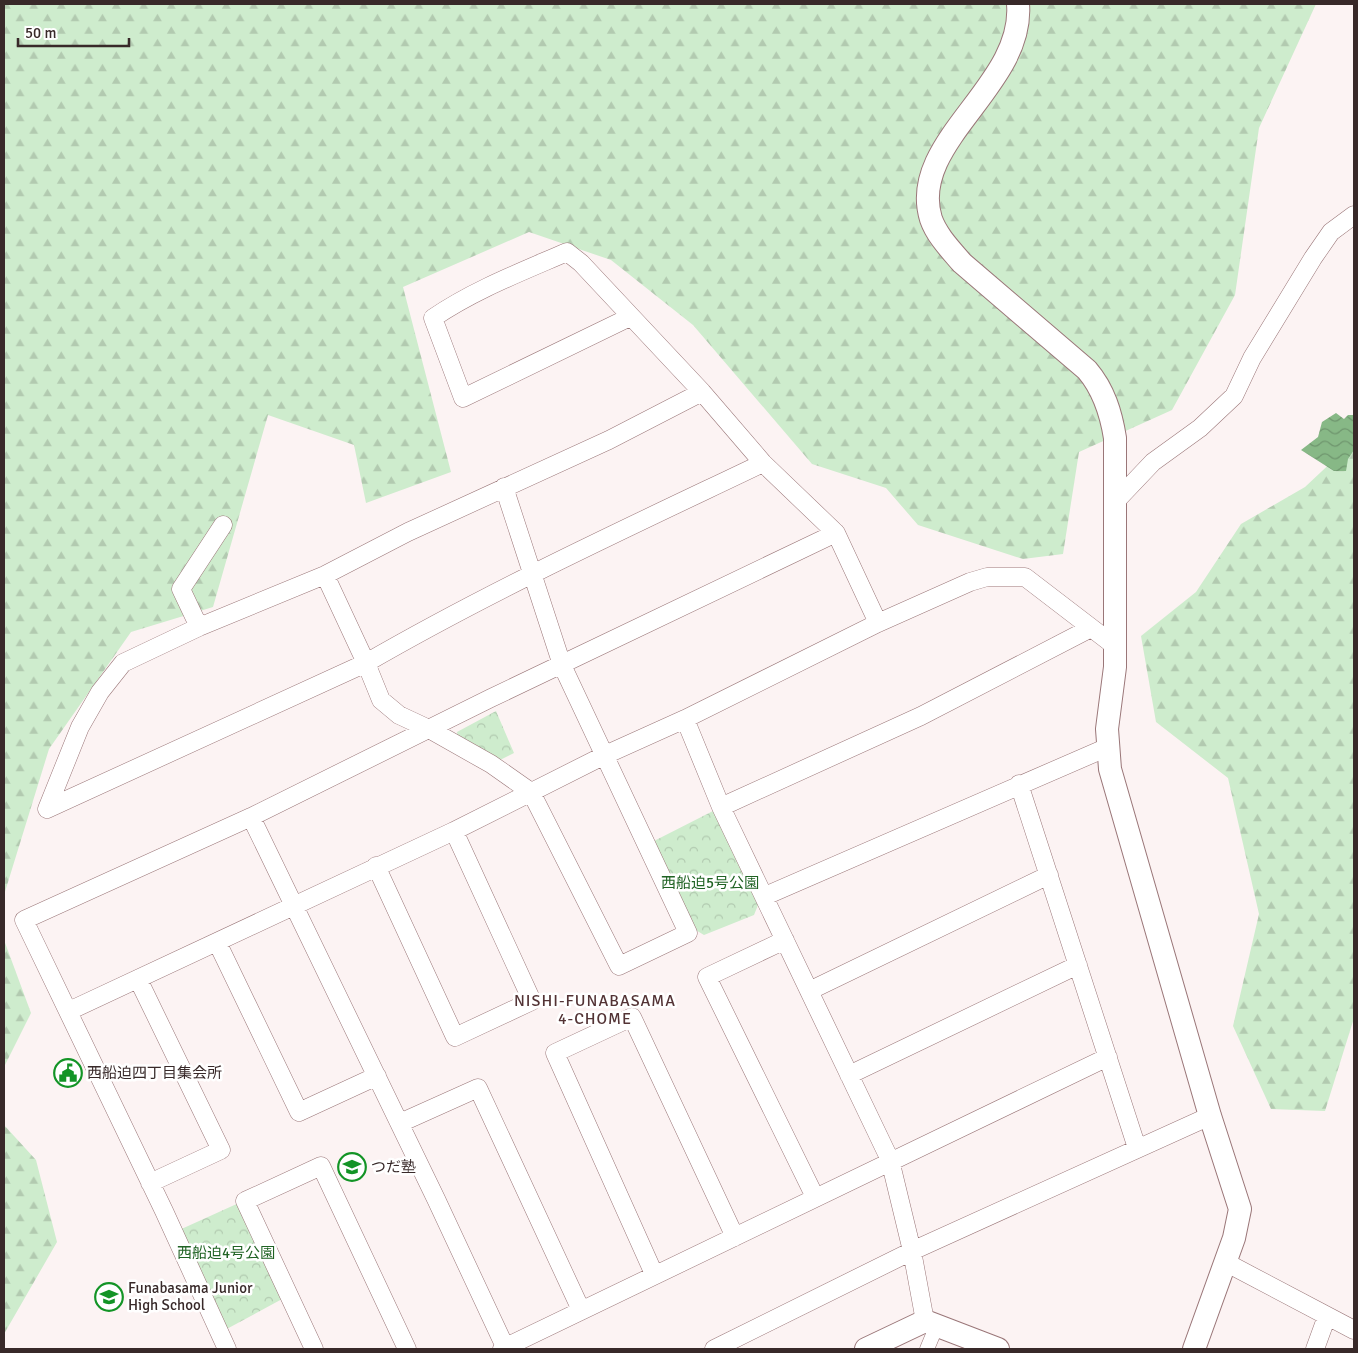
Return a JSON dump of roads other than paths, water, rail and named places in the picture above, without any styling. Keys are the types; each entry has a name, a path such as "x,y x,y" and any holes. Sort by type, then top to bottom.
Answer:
{"street":[{"path":"1018,4 1019,18 1016,37 1005,64 950,138 930,183 929,208 932,221 939,235 962,263 1093,378 1108,404 1112,419 1115,438 1115,667 1108,710 1110,769 1210,1116 1240,1209 1234,1238 1194,1349"},
{"path":"1115,502 1153,462 1200,428 1234,396 1252,358 1331,232 1354,215"},
{"path":"630,317 463,398 433,318 491,286 567,252 581,263 702,392 762,463 836,533 878,623"},
{"path":"702,392 609,440 408,532 325,575 199,627 123,663 100,692 80,727 47,809 366,663 442,619 762,463"},
{"path":"325,575 381,700 399,715 429,729 490,764 531,792 619,966 688,933 603,756 562,665 534,573 504,487"},
{"path":"199,627 181,588 223,525"},
{"path":"227,1349 69,1011 24,920 251,817 836,533"},
{"path":"69,1011 454,831 603,756 878,623 970,582 987,577 1025,577 1115,646"},
{"path":"721,806 921,716 1091,628"},
{"path":"685,718 721,806 890,1160 931,1323 927,1349"},
{"path":"765,896 1019,784 1108,747"},
{"path":"1019,784 1137,1148"},
{"path":"251,817 400,1123 504,1349 654,1274 735,1237 890,1160 1108,1057"},
{"path":"376,866 455,1037 532,1001 454,831"},
{"path":"809,991 1049,875"},
{"path":"785,940 707,977 816,1197"},
{"path":"217,942 299,1112 377,1076"},
{"path":"849,1075 1078,965"},
{"path":"138,978 221,1150 150,1183"},
{"path":"654,1274 555,1053 632,1017 735,1237"},
{"path":"400,1123 478,1088 581,1310"},
{"path":"714,1349 912,1251 1210,1116"},
{"path":"314,1349 245,1201 321,1166 407,1349"},
{"path":"1225,1262 1354,1330"},
{"path":"1315,1349 1327,1316"},
{"path":"866,1349 931,1323 998,1349"}],"water":[{"path":"1336,413 1344,419 1348,415 1354,415 1354,450 1348,459 1346,471 1334,471 1301,450 1318,437 1322,422"}],"place":[{"name":"西船迫四丁目集会所","path":"68,1073"},
{"name":"つだ塾","path":"352,1167"},
{"name":"Funabasama Junior High School","path":"109,1297"}],"district":[{"name":"NISHI-FUNABASAMA 4-CHOME","path":"595,1009"}],"park label":[{"name":"西船迫5号公園","path":"710,883"},
{"name":"西船迫4号公園","path":"226,1253"}]}
